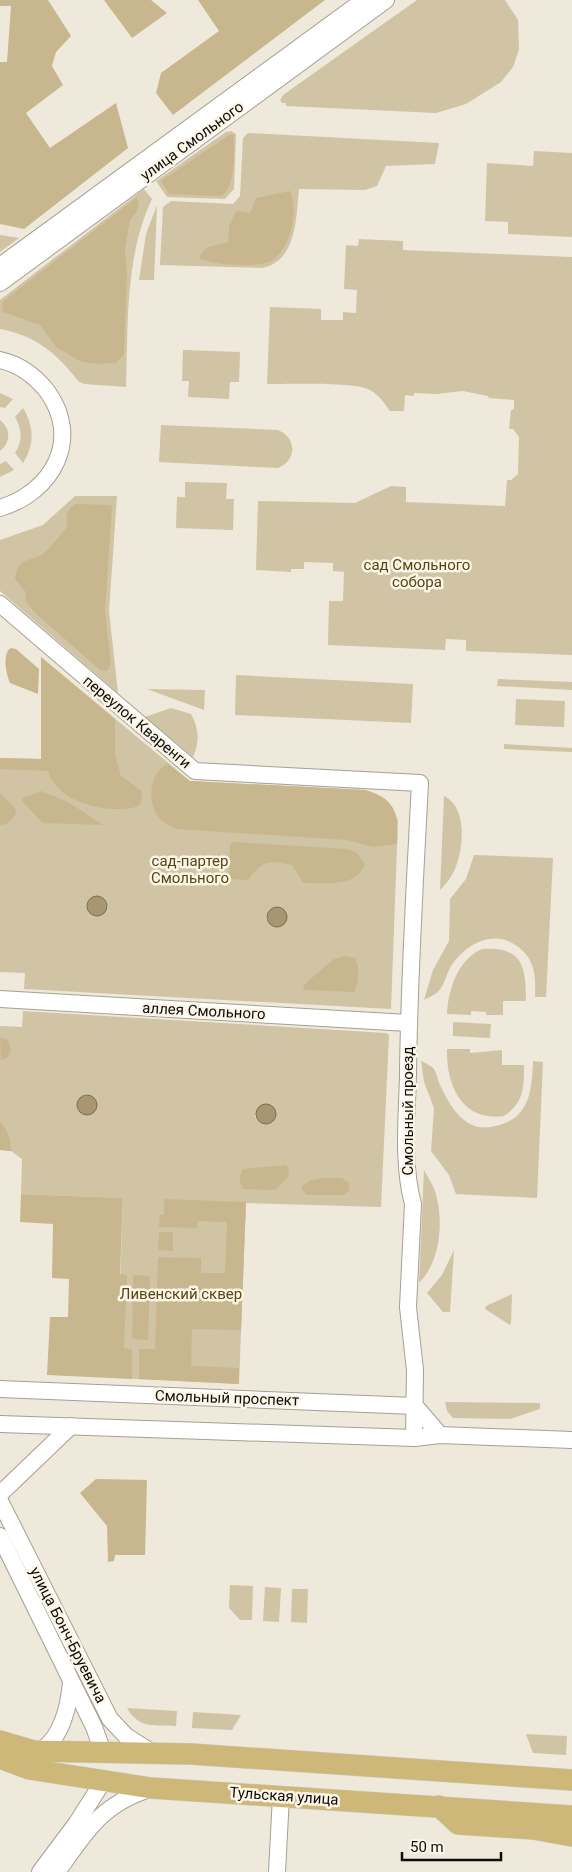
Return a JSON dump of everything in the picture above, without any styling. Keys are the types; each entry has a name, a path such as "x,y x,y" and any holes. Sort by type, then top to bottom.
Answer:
{"main road":[{"path":"0,1741 41,1750 242,1757 572,1780"},
{"name":"улица Бонч-Бруевича","path":"103,1752 104,1780"},
{"name":"Тульская улица","path":"0,1758 29,1769 151,1788 572,1816"},
{"path":"456,1773 446,1807 458,1824 533,1829 572,1836"}],"street":[{"name":"улица Смольного","path":"0,266 364,0"},
{"name":"улица Смольного","path":"0,283 386,0"},
{"path":"0,360 25,370 40,382 53,400 60,416 62,432 61,450 48,477 26,497 0,508"},
{"name":"переулок Кваренги","path":"0,604 195,771 420,783"},
{"name":"Смольный проезд","path":"414,1438 415,1370 408,1307 412,1204 408,1188 407,1144 408,1023 420,783"},
{"name":"аллея Смольного","path":"0,1000 408,1023"},
{"name":"Смольный проспект","path":"0,1389 415,1406"},
{"path":"415,1406 440,1435"},
{"path":"0,1424 414,1438 440,1435 572,1440"},
{"path":"0,1494 72,1426"},
{"name":"улица Бонч-Бруевича","path":"0,1501 110,1719 126,1736 153,1753"},
{"name":"улица Бонч-Бруевича","path":"0,1536 94,1727 103,1752"},
{"path":"41,1750 51,1744 59,1731 71,1682"},
{"path":"40,1872 76,1824 104,1780"},
{"path":"57,1872 94,1821 126,1796 151,1788"},
{"path":"277,1872 281,1796"}],"green space":[{"path":"0,0 48,0 71,36 56,52 52,66 63,85 26,113 50,148 116,103 128,148 24,229 0,224 0,62 7,62 11,6 0,6"},
{"path":"104,0 151,0 167,13 132,38"},
{"path":"198,0 325,0 173,115 156,93 161,73 219,31"},
{"path":"417,0 505,0 518,20 519,49 513,67 501,82 466,104 436,113 286,106 286,103 282,103 280,100 283,95"},
{"path":"231,131 236,134 234,189 225,199 167,197 156,181 226,132"},
{"path":"248,133 439,143 435,164 386,166 377,186 365,190 299,189 292,237 282,257 274,264 262,268 160,265 163,207 171,201 233,204 240,196 243,138"},
{"path":"231,134 234,135 232,176 227,190 222,196 169,194 161,181"},
{"path":"534,151 572,153 572,237 508,234 508,222 485,221 487,163 533,166"},
{"path":"144,189 152,199 143,221 132,267 128,315 126,387 84,384 78,381 62,362 44,347 24,336 0,329 0,300"},
{"path":"290,191 294,209 291,229 284,248 271,261 234,265 199,258 208,248 228,243 229,226 236,211 250,213 256,198"},
{"path":"136,198 139,201 137,211 130,220 125,249 127,275 124,355 116,363 97,364 82,362 57,348 40,325 3,312 2,302"},
{"path":"157,205 154,280 139,280 146,234"},
{"path":"0,235 19,238 0,252"},
{"name":"сад Смольного собора","path":"359,239 403,241 403,250 572,257 572,655 466,651 466,640 446,639 445,650 328,645 329,601 343,601 344,572 333,571 333,563 304,562 304,569 291,569 291,572 256,570 258,501 355,503 391,486 406,487 406,502 505,506 507,480 511,480 518,474 519,437 513,429 509,429 511,410 514,409 514,400 489,398 488,396 463,391 436,394 414,393 414,396 405,395 404,411 390,411 375,393 360,387 319,384 267,384 270,307 321,309 321,320 343,320 343,312 356,313 357,290 344,289 346,245 358,246"},
{"path":"183,350 240,352 239,382 230,382 229,399 188,397 189,381 182,381"},
{"path":"0,393 13,399 5,408 0,407"},
{"path":"23,408 27,415 32,436 30,449 23,463 15,453 21,435 15,417"},
{"path":"0,420 8,431 8,440 0,451"},
{"path":"161,425 278,430 289,438 292,449 291,455 289,460 278,468 159,462"},
{"path":"6,461 14,470 0,477 0,464"},
{"path":"185,482 227,483 226,499 234,499 233,530 176,528 177,497 185,497"},
{"path":"75,496 117,496 109,611 118,693 0,591 0,540 43,525"},
{"path":"75,504 112,505 105,611 111,664 107,671 100,670 32,610 26,600 25,591 15,579 19,566 22,563 45,552 67,527 67,514"},
{"path":"11,648 16,649 39,669 38,694 10,683 6,669 6,654"},
{"name":"сад-партер Смольного","path":"41,657 190,781 365,790 381,797 393,809 398,821 391,1009 24,989 25,973 0,972 0,758 41,759","holes":["101,896 106,900 108,908 92,915 88,910 88,901 92,897","274,907 283,909 286,914 286,922 279,927 269,924 266,918 269,910"]},
{"path":"41,657 115,719 115,754 121,776 142,791 141,803 136,807 111,809 84,804 61,791 53,782 48,771 0,769 0,758 41,759"},
{"path":"236,675 413,684 411,723 235,715"},
{"path":"498,679 572,682 572,690 497,686"},
{"path":"147,689 205,690 204,710"},
{"path":"516,699 565,701 564,727 515,725"},
{"path":"171,708 191,714 194,719 198,740 193,757 145,717"},
{"path":"504,744 572,748 572,752 504,749"},
{"path":"168,764 190,781 365,790 384,798 393,809 397,824 397,844 373,847 346,840 177,829 160,819 151,797 153,781 162,768"},
{"path":"41,791 68,802 103,825 43,823 22,801 23,798"},
{"path":"0,793 15,808 16,814 7,824 0,825"},
{"path":"444,796 452,802 457,810 462,830 462,841 454,871 440,890"},
{"path":"234,842 347,849 357,853 365,864 361,872 355,877 339,882 303,883 292,865 277,862 262,865 248,880 231,879 229,877 230,845"},
{"path":"474,855 553,858 546,997 535,997 533,969 528,956 509,941 491,939 475,944 460,955 452,965 440,989 424,1000 433,970 449,941 450,899 466,879"},
{"path":"482,949 496,949 514,955 523,969 526,1001 503,1001 503,1015 486,1015 486,1012 471,1011 471,1015 447,1014 452,986 456,976 467,960"},
{"path":"345,956 355,958 358,966 358,980 354,992 304,990 303,987 306,983 334,959"},
{"name":"Ливенский сквер","path":"23,1011 386,1033 389,1035 381,1207 246,1203 239,1384 117,1378 123,1198 21,1194 22,1159 11,1151 0,1150 0,1026 22,1027","holes":["87,1094 96,1109 92,1113 81,1113 77,1109 78,1100","264,1104 269,1105 276,1116 273,1122 258,1121 255,1116"]},
{"path":"453,1022 491,1024 490,1038 453,1036"},
{"path":"0,1037 8,1040 11,1050 7,1058 1,1060"},
{"path":"447,1049 470,1049 470,1053 502,1050 502,1065 524,1065 523,1087 516,1106 504,1116 489,1116 477,1113 467,1107 459,1098 454,1088 447,1062"},
{"path":"421,1061 434,1069 446,1097 458,1115 474,1125 483,1127 493,1127 505,1123 520,1112 531,1089 533,1061 543,1062 537,1198 456,1194 449,1175 431,1151 434,1108 424,1082"},
{"path":"0,1121 8,1135 11,1151 0,1150"},
{"path":"285,1165 288,1167 289,1176 275,1190 243,1189 240,1184 243,1169"},
{"path":"424,1170 435,1191 440,1227 439,1240 432,1263 419,1283"},
{"path":"323,1178 341,1178 348,1182 350,1190 344,1195 307,1195 302,1190 302,1186 309,1181"},
{"path":"21,1194 123,1198 120,1274 127,1275 124,1348 132,1349 132,1379 47,1375 50,1317 68,1317 69,1279 52,1278 53,1224 20,1222"},
{"name":"Ливенский сквер","path":"164,1199 246,1202 241,1330 192,1329 191,1366 239,1368 239,1384 139,1379 139,1349 155,1349 158,1257 201,1258 201,1273 225,1273 227,1222 198,1221 197,1228 159,1227 160,1215 164,1215"},
{"path":"159,1232 173,1232 173,1251 158,1250"},
{"path":"454,1250 450,1312 443,1312 427,1293 442,1275"},
{"path":"133,1275 150,1276 148,1340 132,1339"},
{"path":"512,1294 510,1325 485,1309 486,1306"},
{"path":"445,1402 540,1403 540,1409 510,1419 453,1418 447,1411"},
{"path":"96,1479 147,1480 145,1555 115,1555 114,1561 108,1562 107,1526 80,1493"},
{"path":"230,1585 253,1586 252,1620 240,1620 229,1608"},
{"path":"265,1587 281,1588 279,1622 263,1621"},
{"path":"292,1589 308,1589 307,1623 291,1622"},
{"path":"127,1708 177,1711 176,1726 142,1723"},
{"path":"193,1712 241,1715 232,1730 192,1728"},
{"path":"526,1734 567,1736 566,1755 533,1753"}],"shaded area":[{"path":"93,896 101,896 107,902 107,910 101,916 93,916 87,910 87,902"},
{"path":"273,907 281,907 287,913 287,921 281,927 273,927 267,921 267,913"},
{"path":"83,1095 91,1095 97,1101 97,1109 91,1115 83,1115 77,1109 77,1101"},
{"path":"262,1104 270,1104 276,1110 276,1118 270,1124 262,1124 256,1118 256,1110"}]}
